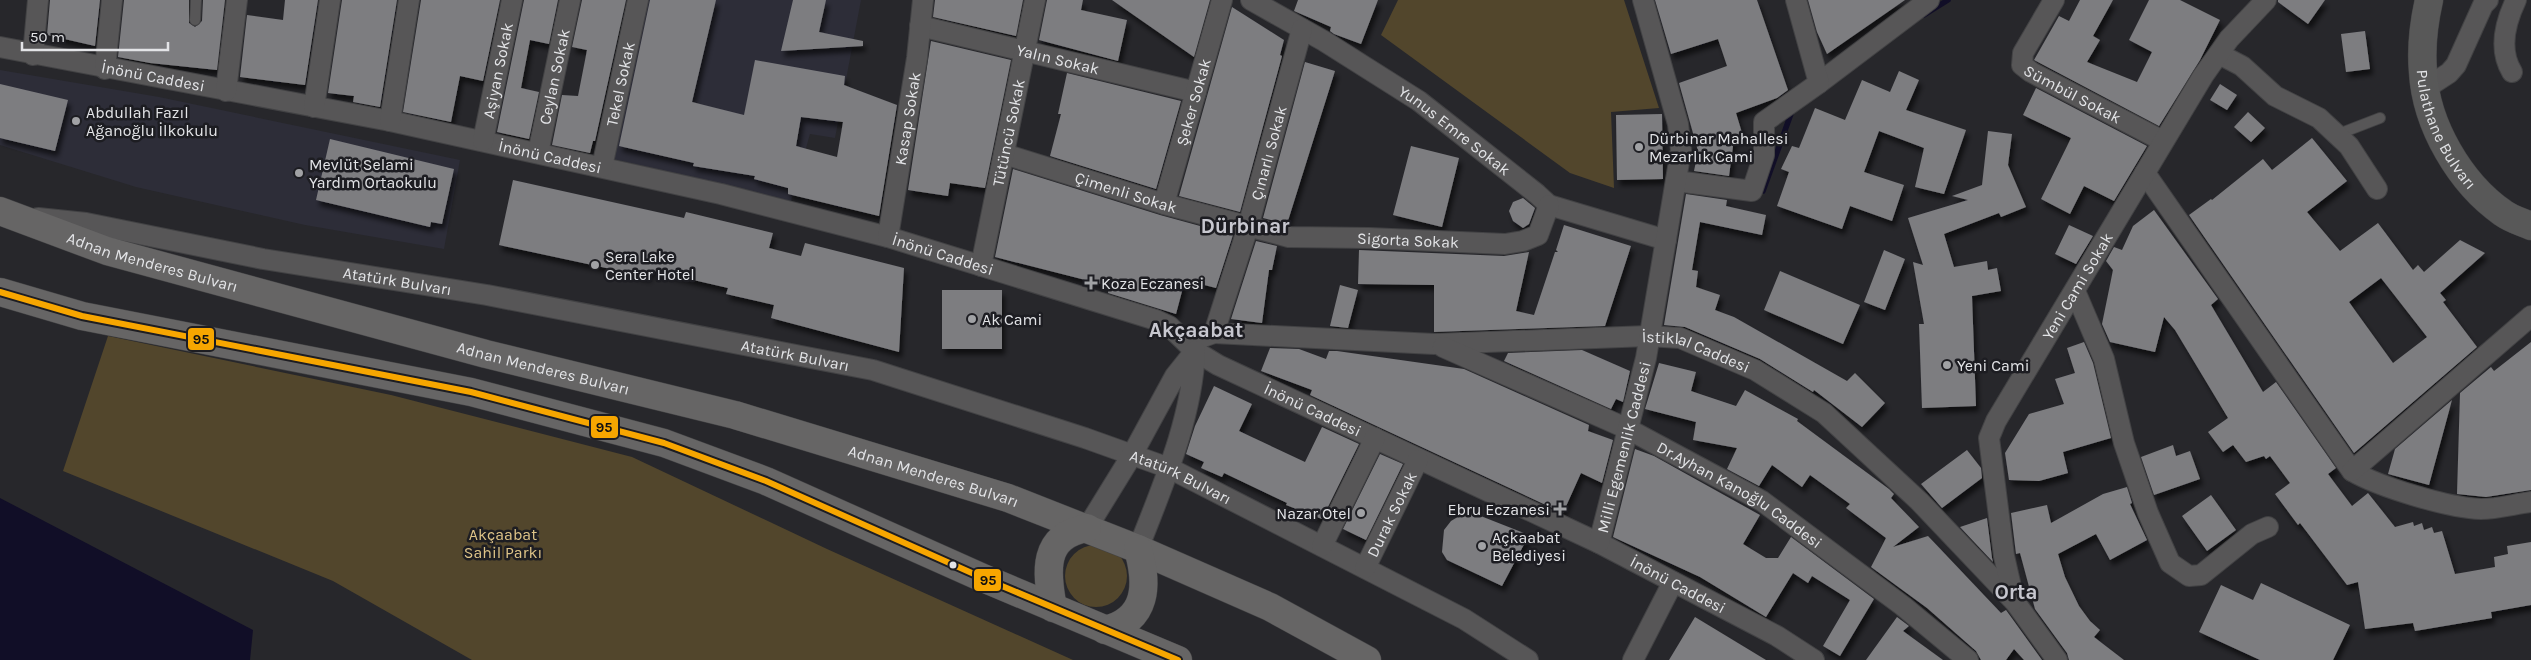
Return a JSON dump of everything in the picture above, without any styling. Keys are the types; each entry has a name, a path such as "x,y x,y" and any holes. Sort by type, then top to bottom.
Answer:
{"highway":[{"name":"Adnan Menderes Bulvarı","path":"5,213 107,251 477,351 735,415 1008,498 1138,549 1270,607 1367,660"},
{"path":"0,292 82,316 470,392 664,442 766,480 1053,608 1178,660"},
{"path":"1053,608 1048,571 1053,550 1060,539 1070,531 1087,528"},
{"path":"1105,630 1118,627 1137,610 1145,582 1144,569 1138,549"}],"street":[{"path":"33,55 38,0"},
{"path":"105,69 112,0"},
{"path":"226,91 237,0"},
{"path":"314,107 330,0"},
{"path":"390,121 409,0"},
{"name":"Aşiyan Sokak","path":"483,141 512,0"},
{"name":"Ceylan Sokak","path":"538,154 570,0"},
{"name":"Tekel Sokak","path":"602,167 638,0"},
{"name":"Kasap Sokak","path":"888,237 923,0"},
{"name":"Tütüncü Sokak","path":"981,266 1035,0"},
{"name":"Şeker Sokak","path":"1164,204 1222,0"},
{"name":"Yunus Emre Sokak","path":"1251,0 1302,29 1418,101 1537,194 1548,205 1666,240"},
{"name":"Milli Egemenlik Caddesi","path":"1599,543 1646,358 1648,336 1681,150 1678,124 1642,0"},
{"path":"1796,0 1819,83"},
{"path":"1676,180 1752,191 1764,155 1764,122 1819,83 1928,0"},
{"name":"Sümbül Sokak","path":"2054,0 2023,53 2022,65 2031,72 2163,142"},
{"name":"Yeni Cami Sokak","path":"2014,602 2004,556 1989,438 1996,421 2163,142 2219,54 2266,0"},
{"name":"Pulathane Bulvarı","path":"2429,0 2423,72 2432,114 2452,160 2477,189 2504,214 2531,226"},
{"path":"2426,88 2449,73 2456,65 2483,5 2488,0"},
{"path":"2512,72 2506,61 2504,47 2506,28 2516,0"},
{"name":"Yalın Sokak","path":"920,26 1196,92"},
{"name":"Çınarlı Sokak","path":"1214,333 1248,227 1302,29"},
{"name":"İnönü Caddesi","path":"0,47 105,69 390,121 721,194 888,237 1156,320 1169,326 1191,346 1218,365 1599,543 1777,636 1814,660"},
{"path":"2219,54 2242,66 2275,96 2319,118 2335,135 2349,146 2377,189"},
{"name":"Çimenli Sokak","path":"1004,154 1164,204 1248,227"},
{"path":"2145,173 2352,471 2370,481 2461,508 2483,509 2531,502"},
{"name":"Sigorta Sokak","path":"1248,227 1288,237 1369,238 1505,244 1524,241 1538,235 1548,205"},
{"name":"Atatürk Bulvarı","path":"5,213 86,223 263,259 487,295 873,370 1170,468 1464,619 1528,660"},
{"path":"2075,291 2104,359 2124,443 2148,513 2170,563 2189,576 2201,575 2252,534 2268,527"},
{"path":"2352,471 2531,316"},
{"path":"1087,528 1132,455 1191,346 1214,333"},
{"name":"İstiklal Caddesi","path":"1214,333 1434,344 1648,336 1680,338 1755,370 1824,413 1919,501 2014,602 2057,660"},
{"name":"Dr.Ayhan Kanoğlu Caddesi","path":"1434,344 1467,356 1628,429 1762,501 1903,606 1968,660"},
{"path":"1138,549 1170,468 1194,381 1191,346"},
{"path":"1322,546 1375,438"},
{"name":"Durak Sokak","path":"1365,568 1418,460"},
{"path":"1633,660 1673,582"}],"lane":[{"path":"195,20 196,0"},
{"path":"2335,135 2380,118"}],"shaded area":[{"path":"646,0 861,0 835,138 810,134 791,201 613,159"},
{"name":"Mevlüt Selami Yardım Ortaokulu","path":"0,70 159,97 460,160 444,249 305,225 136,187 0,145"},
{"path":"0,498 253,630 250,660 0,660"}],"green space":[{"path":"1398,0 1624,0 1659,108 1611,112 1614,188 1570,173 1381,35"},
{"name":"Akçaabat Sahil Parkı","path":"108,336 391,395 632,457 827,549 1073,660 472,660 333,581 63,471"},
{"path":"1096,545 1108,548 1118,554 1124,564 1127,576 1124,588 1118,598 1108,604 1096,607 1084,604 1074,598 1068,588 1065,576 1068,564 1074,554 1084,548"}],"building":[{"path":"50,0 100,0 95,46 47,35"},
{"path":"124,0 189,0 189,23 195,27 202,21 203,0 225,0 217,70 150,63 118,57"},
{"path":"285,0 318,0 305,85 240,77 247,15 283,20"},
{"path":"342,0 397,0 380,107 353,102 354,96 328,93"},
{"path":"421,0 500,0 483,81 460,76 451,122 403,112"},
{"path":"524,0 558,0 549,44 530,40 521,88 539,92 529,139 497,132"},
{"path":"582,0 626,0 595,141 593,141 590,153 552,145 562,95 578,96 587,50 572,47"},
{"path":"650,0 716,0 692,102 744,115 755,60 845,76 844,85 897,105 879,216 788,194 788,188 754,179 755,176 693,166 694,163 619,146","holes":["801,117 843,122 837,157 796,146"]},
{"path":"793,0 826,0 819,32 863,41 863,46 781,51"},
{"path":"935,0 1023,0 1016,36 933,17"},
{"path":"1047,0 1083,0 1081,10 1127,20 1118,61 1039,40"},
{"path":"1112,0 1210,0 1194,57"},
{"path":"1298,0 1378,0 1361,44 1334,34 1330,31 1331,27 1294,11"},
{"path":"1655,0 1757,0 1788,90 1777,98 1736,113 1743,136 1734,139 1729,176 1694,171 1698,151 1679,83 1727,66 1718,39 1671,54"},
{"path":"1808,0 1905,0 1827,54 1817,32"},
{"path":"2080,0 2113,0 2093,36 2100,40 2087,62 2137,82 2152,52 2129,40 2149,0 2180,0 2220,20 2200,60 2159,126 2034,60 2059,16 2069,21"},
{"path":"2278,0 2325,0 2308,24 2278,2"},
{"path":"1232,7 1284,40 1280,55 1282,56 1240,212 1179,196"},
{"path":"2365,31 2370,69 2346,72 2341,34"},
{"path":"931,41 1011,60 985,188 950,183 948,196 908,190"},
{"path":"1305,62 1335,71 1287,224 1263,218"},
{"path":"1899,71 1919,80 1906,110 1966,130 1944,194 1915,187 1924,148 1879,131 1864,172 1904,185 1892,221 1850,206 1842,229 1777,206 1789,172 1781,169 1792,146 1799,148 1815,108 1845,120 1862,80 1890,92"},
{"path":"1067,73 1181,101 1156,189 1050,156 1061,114 1058,114"},
{"path":"0,84 68,100 55,151 0,138"},
{"path":"2220,84 2237,95 2227,110 2210,100"},
{"path":"2036,88 2147,146 2114,201 2084,186 2070,214 2041,199 2071,138 2023,115"},
{"path":"2248,112 2265,128 2251,142 2234,127"},
{"name":"Dürbinar Mahallesi Mezarlık Cami","path":"1662,114 1663,179 1617,180 1616,115"},
{"path":"1988,131 2012,134 2008,165 2026,207 2001,217 1999,213 1944,234 1954,267 1987,261 1988,270 1997,268 2001,291 1972,296 1976,406 1922,408 1919,324 1924,324 1913,262 1923,265 1908,218 1968,200 1952,196 1982,185"},
{"path":"2312,138 2347,181 2307,212 2340,251 2378,223 2413,270 2418,265 2424,272 2460,240 2485,253 2440,293 2446,300 2443,302 2477,347 2354,453 2189,215 2212,200 2263,159 2272,170","holes":["2381,278 2427,337 2393,363 2349,302"]},
{"path":"330,139 454,169 442,224 431,222 430,227 316,200"},
{"path":"1411,146 1459,158 1442,227 1393,215"},
{"path":"1013,169 1160,215 1233,235 1216,288 1185,280 1176,314 1108,293 1109,286 995,257"},
{"path":"513,180 684,218 686,212 773,233 769,248 801,256 805,243 904,268 899,352 771,318 774,305 726,294 728,288 650,270 648,277 499,245"},
{"path":"1686,194 1727,200 1726,206 1766,215 1762,235 1700,222 1692,270 1698,271 1696,287 1720,295 1715,310 1734,317 1847,381 1855,373 1885,403 1862,427 1814,390 1813,392 1760,359 1685,327 1664,325"},
{"path":"1523,198 1535,208 1529,224 1523,228 1513,221 1509,211 1513,202"},
{"path":"2154,210 2218,299 2211,305 2263,392 2276,382 2336,468 2328,474 2352,506 2368,493 2395,527 2413,522 2414,526 2422,523 2424,530 2432,527 2434,533 2442,531 2455,574 2495,567 2494,557 2508,554 2507,546 2531,542 2531,605 2491,612 2492,618 2415,631 2413,623 2365,629 2358,582 2347,585 2300,523 2298,525 2275,494 2290,483 2270,456 2266,459 2264,456 2246,462 2233,445 2223,452 2208,432 2228,418 2175,330 2164,317 2155,352 2110,342 2102,324 2113,270 2106,261 2114,247 2122,250 2133,226"},
{"path":"1564,225 1631,246 1605,326 1434,332 1434,285 1358,284 1359,250 1504,256 1529,252 1516,311 1534,315 1555,252 1558,252 1556,250"},
{"path":"2069,225 2093,236 2076,264 2055,254"},
{"path":"1256,241 1277,246 1272,270 1269,270 1262,323 1231,319"},
{"path":"1884,250 1905,259 1885,310 1864,302"},
{"path":"1780,271 1860,305 1843,344 1764,310"},
{"path":"1340,285 1358,290 1348,328 1330,326"},
{"name":"Ak Cami","path":"942,290 1002,290 1002,349 942,349"},
{"path":"2084,342 2093,363 2111,438 2063,452 2068,473 2039,481 2009,480 2005,453 2029,414 2064,404 2055,379 2075,373 2067,348"},
{"path":"2531,342 2531,490 2486,497 2457,494 2460,393 2491,367 2494,371"},
{"path":"1270,348 1299,349 1326,359 1329,351 1337,351 1464,369 1589,425 1588,431 1613,440 1602,483 1581,473 1563,513 1310,395 1312,390 1261,371"},
{"path":"1582,350 1630,371 1623,402 1616,399 1611,409 1504,361 1508,353"},
{"path":"1659,363 1696,372 1691,391 1736,406 1745,390 1798,419 1797,421 1889,489 1894,494 1891,498 1919,527 1893,547 1928,536 2001,613 2006,610 2042,660 2024,660 2014,649 2006,660 1981,660 1976,651 1927,608 1871,567 1886,538 1846,508 1850,504 1810,475 1802,487 1772,465 1759,486 1727,469 1737,448 1693,440 1696,422 1645,409"},
{"path":"1214,386 1252,404 1239,431 1305,462 1322,427 1359,444 1322,519 1286,505 1287,503 1224,473 1222,477 1201,468 1204,462 1186,454 1195,426"},
{"path":"2452,400 2429,485 2388,474 2395,449"},
{"path":"2173,445 2176,456 2190,451 2200,479 2154,495 2141,457"},
{"path":"1635,449 1654,456 1760,515 1743,544 1766,558 1778,558 1791,537 1874,599 1840,656 1823,646 1850,600 1812,576 1808,583 1793,573 1766,617 1700,577 1613,537"},
{"path":"1967,450 1981,468 1982,478 1942,508 1921,484"},
{"path":"1380,454 1403,464 1366,540 1343,529"},
{"path":"2127,487 2132,503 2130,504 2147,540 2110,560 2096,534 2058,554 2065,577 2079,606 2090,621 2100,630 2094,637 2124,660 2069,660 2067,653 2035,609 2020,553 2016,554 2011,513 2047,505 2051,523 2103,494"},
{"path":"2211,495 2236,530 2207,551 2182,516"},
{"name":"Açkaabat Belediyesi","path":"1473,513 1529,535 1502,586 1447,560 1442,552 1444,530 1451,521 1461,515"},
{"path":"1987,518 1992,558 1993,562 1960,527"},
{"path":"2261,583 2350,625 2333,660 2260,660 2199,632 2221,585 2253,600"},
{"path":"1695,617 1766,660 1669,660"},
{"path":"1897,617 1909,626 1903,631 1943,660 1866,660"}],"waterway":[{"path":"1924,15 1948,0"},
{"path":"1763,191 1792,111"}],"transit line":[{"name":"95","path":"0,292 82,316 471,392 664,443 766,481 983,578 1178,660"}],"place":[{"name":"Abdullah Fazıl Ağanoğlu İlkokulu","path":"76,121"},
{"name":"Dürbinar Mahallesi Mezarlık Cami","path":"1639,147"},
{"name":"Mevlüt Selami Yardım Ortaokulu","path":"299,173"},
{"name":"Sera Lake Center Hotel","path":"595,265"},
{"name":"Koza Eczanesi","path":"1091,283"},
{"name":"Ak Cami","path":"972,319"},
{"name":"Yeni Cami","path":"1947,365"},
{"name":"Ebru Eczanesi","path":"1560,509"},
{"name":"Nazar Otel","path":"1361,513"},
{"name":"Açkaabat Belediyesi","path":"1482,546"}],"district":[{"name":"Dürbinar","path":"1245,226"},
{"name":"Akçaabat","path":"1196,330"},
{"name":"Orta","path":"2016,592"}]}
